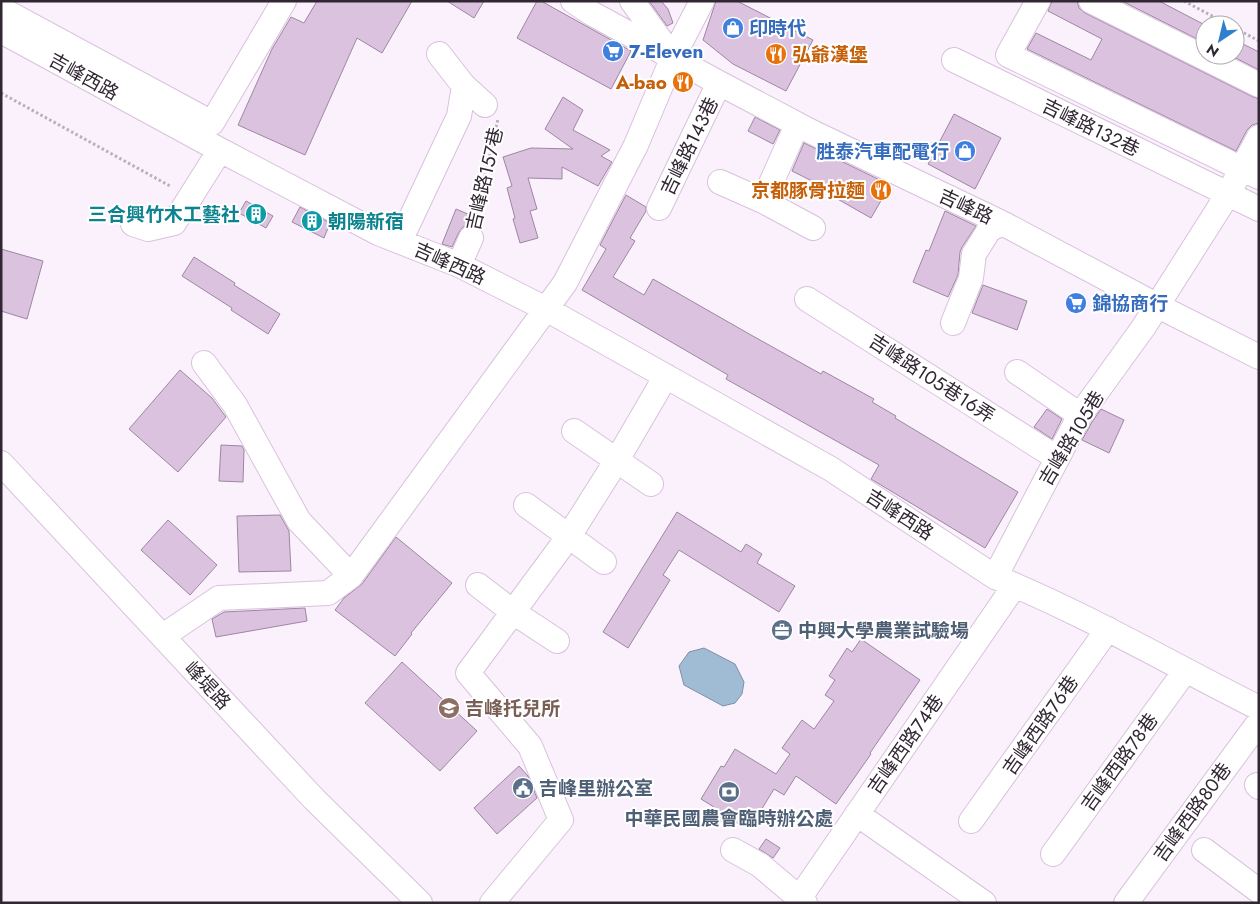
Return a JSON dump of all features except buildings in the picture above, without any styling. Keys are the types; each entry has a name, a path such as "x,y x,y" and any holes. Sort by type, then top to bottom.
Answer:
{"street":[{"path":"1,9 212,123 284,1"},
{"name":"吉峰路","path":"573,1 591,13 719,84 797,125 1002,223 1259,357"},
{"name":"吉峰路","path":"632,1 673,57"},
{"path":"163,636 219,598 328,593 351,576 565,283 636,144 673,57 702,1"},
{"path":"1038,1 1008,55 1250,172"},
{"path":"1091,1 1259,85"},
{"name":"吉峰西路","path":"1,31 378,233 458,264 546,309 831,469 1005,581 1108,629 1259,708"},
{"name":"吉峰路157巷","path":"439,54 464,86 485,105"},
{"name":"吉峰路132巷","path":"954,60 1259,209"},
{"name":"吉峰路143巷","path":"659,208 719,84"},
{"path":"400,241 459,116 464,86"},
{"path":"763,201 797,125"},
{"path":"1158,306 1228,194 1250,172 1259,137"},
{"path":"133,224 148,229 174,223 220,150"},
{"path":"720,182 763,201 813,228"},
{"path":"953,322 971,278 974,254 989,230 1002,223"},
{"name":"吉峰路157巷","path":"458,264 472,238"},
{"name":"吉峰路105巷16弄","path":"807,299 1056,458"},
{"name":"吉峰路105巷","path":"1005,581 1056,458 1080,415 1158,306"},
{"path":"204,363 235,405 299,521 351,576"},
{"path":"1017,372 1080,415"},
{"path":"492,903 561,820 530,746 468,674 569,536 617,460 666,376"},
{"path":"574,431 651,484"},
{"name":"峰堤路","path":"1,463 314,800 420,903"},
{"path":"526,505 604,562"},
{"name":"吉峰西路74巷","path":"800,902 1005,581"},
{"path":"478,585 513,612 557,641"},
{"name":"吉峰西路76巷","path":"972,821 1108,629"},
{"name":"吉峰西路78巷","path":"1053,854 1185,670"},
{"name":"吉峰西路80巷","path":"1126,903 1259,722"},
{"path":"857,814 984,903"},
{"path":"733,850 760,865 800,902"},
{"path":"1204,850 1259,891"}],"path":[{"path":"1184,1 1210,15"},
{"path":"1245,33 1259,41"},
{"path":"1,93 170,186"},
{"name":"吉峰路157巷","path":"472,238 498,118 485,105"}],"water":[{"path":"704,648 735,664 744,682 742,694 735,703 723,706 684,685 679,666 689,652"}],"place":[{"name":"印時代","path":"733,28"},
{"name":"7-Eleven","path":"613,51"},
{"name":"弘爺漢堡","path":"776,54"},
{"name":"A-bao","path":"683,82"},
{"name":"胜泰汽車配電行","path":"965,151"},
{"name":"京都豚骨拉麵","path":"881,190"},
{"name":"三合興竹木工藝社","path":"256,214"},
{"name":"朝陽新宿","path":"312,221"},
{"name":"錦協商行","path":"1076,303"},
{"name":"中興大學農業試驗場","path":"782,630"},
{"name":"吉峰托兒所","path":"449,708"},
{"name":"吉峰里辦公室","path":"523,788"},
{"name":"中華民國農會臨時辦公處","path":"729,792"}]}
